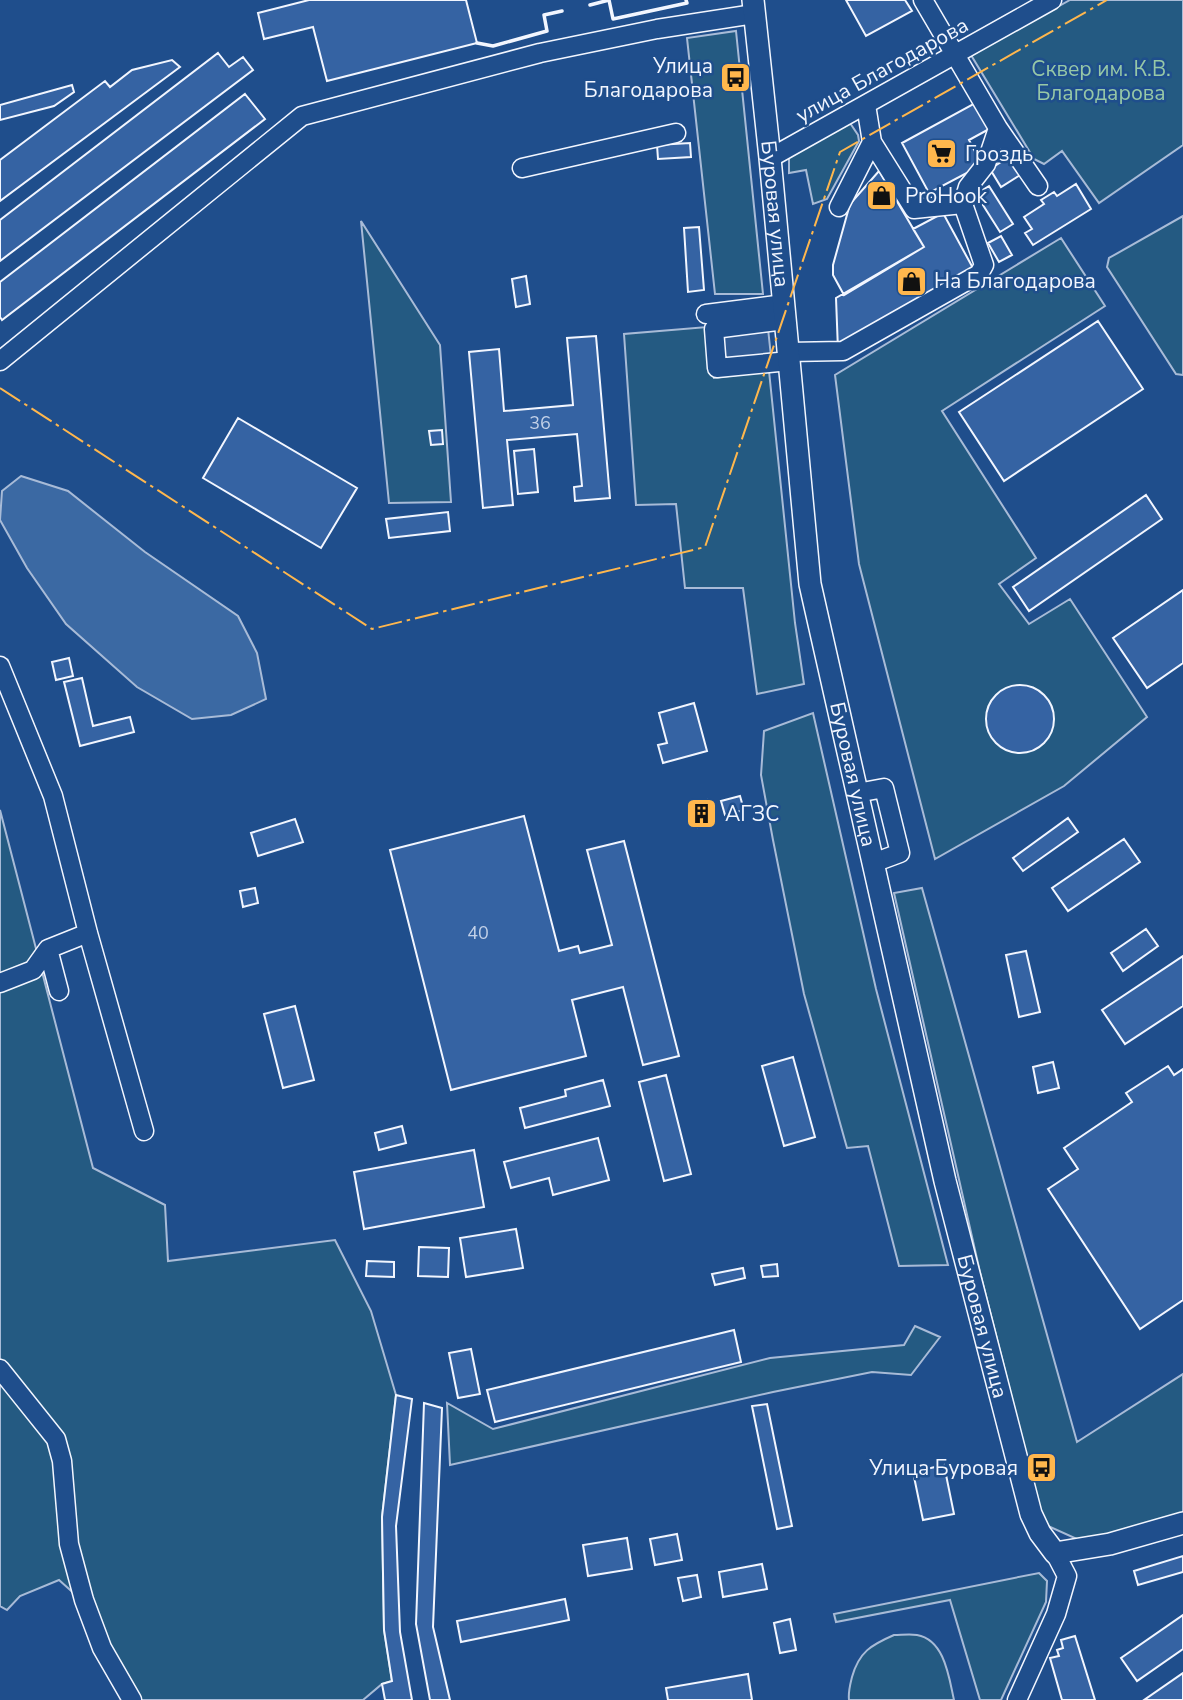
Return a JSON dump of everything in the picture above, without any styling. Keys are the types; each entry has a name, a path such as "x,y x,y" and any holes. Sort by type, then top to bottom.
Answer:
{"main road":[{"name":"Буровая улица","path":"753,7 810,584 945,1181 1031,1514 1040,1533 1055,1553"},
{"path":"1055,1553 1110,1544 1183,1523"}],"street":[{"path":"923,0 998,128 1038,186"},
{"name":"улица Благодарова","path":"770,158 1052,0"},
{"path":"0,361 302,116 540,53 753,7"},
{"path":"866,105 872,142 914,209 962,204"},
{"path":"785,312 714,329 717,369 789,356 843,351 979,274 984,265 962,204 968,187 986,164 998,128"},
{"path":"522,169 676,133"},
{"path":"839,207 872,142"},
{"path":"706,314 785,312"},
{"path":"0,666 53,796 88,933 145,1131"},
{"path":"0,983 33,970 48,949 88,933"},
{"path":"48,949 59,991"},
{"path":"0,1369 56,1439 62,1461 69,1544 84,1600 102,1648 132,1700"},
{"path":"1017,1700 1056,1614 1066,1576 1055,1553"}],"green space":[{"name":"Сквер им. К.В. Благодарова","path":"1070,0 1183,0 1183,145 1099,203 1062,151 1044,164 1034,159 971,55"},
{"path":"736,31 763,294 715,294 687,38"},
{"path":"850,123 859,141 827,199 813,204 806,170 789,173 789,157"},
{"path":"1183,216 1183,375 1176,374 1107,267 1109,258"},
{"path":"361,221 440,345 451,502 389,503"},
{"path":"1061,238 1105,306 942,411 1036,558 999,584 1029,624 1070,599 1147,717 1064,786 935,859 859,564 835,375"},
{"path":"707,327 714,378 769,371 795,623 804,684 757,694 743,588 685,588 676,504 636,505 624,334"},
{"path":"813,713 876,989 948,1265 899,1266 868,1146 847,1148 804,994 761,775 764,731"},
{"path":"0,810 93,1168 165,1205 168,1261 335,1240 371,1311 396,1395 382,1517 384,1630 392,1681 382,1684 363,1700 125,1700 78,1597 59,1580 20,1596 7,1610 0,1606"},
{"path":"922,888 1077,1442 1183,1374 1183,1513 1104,1537 1079,1540 1048,1526 1040,1509 980,1272 894,893"},
{"path":"915,1326 940,1337 911,1375 872,1372 450,1465 447,1403 493,1429 770,1358 904,1345"},
{"path":"1039,1573 1047,1581 1046,1602 1001,1700 980,1700 950,1600 836,1622 834,1614"},
{"path":"894,1635 917,1635 934,1644 944,1661 954,1700 849,1700 852,1677 862,1655 872,1646"}],"shaded area":[{"path":"767,319 772,366 715,371 711,326"},
{"path":"21,476 68,491 145,552 238,616 257,653 266,699 231,715 192,719 137,687 66,624 27,568 0,520 2,491"}],"building":[{"path":"309,0 466,0 477,43 327,81 313,27 264,39 258,13"},
{"path":"846,0 905,0 912,11 866,36"},
{"path":"218,53 229,67 243,57 253,70 0,261 0,220"},
{"path":"172,60 180,67 0,201 0,160 105,81 110,87 132,70"},
{"path":"72,85 74,92 54,106 0,120 0,105"},
{"path":"245,94 265,119 2,320 0,282"},
{"name":"Гроздь","path":"977,102 991,128 969,140 982,165 929,193 902,143"},
{"path":"690,143 691,157 658,159 657,145"},
{"path":"1014,154 1025,172 1001,187 990,169"},
{"path":"879,171 924,247 844,295 833,275 833,265 850,204"},
{"path":"1076,184 1091,209 1033,245 1025,233 1032,229 1024,217 1044,204 1041,200 1054,192 1057,196"},
{"path":"989,186 1013,224 1000,232 976,194"},
{"name":"На Благодарова","path":"943,213 974,270 838,350 836,298 924,247 913,229"},
{"path":"699,227 704,290 688,292 684,228"},
{"path":"1001,236 1012,255 999,262 988,243"},
{"path":"526,276 530,304 516,307 512,279"},
{"path":"1098,321 1143,389 1004,481 959,412"},
{"path":"596,336 610,498 575,501 574,487 582,486 577,434 507,440 513,505 483,508 469,352 499,349 504,411 573,405 567,338"},
{"path":"238,418 357,488 321,548 203,478"},
{"path":"442,430 443,444 431,445 429,431"},
{"path":"534,449 538,492 518,494 514,451"},
{"path":"1146,495 1162,519 1029,611 1013,587"},
{"path":"448,512 450,531 389,538 386,519"},
{"path":"1183,590 1183,663 1147,688 1113,638"},
{"path":"69,658 73,676 56,680 52,662"},
{"path":"82,678 93,726 130,717 134,732 80,746 64,682"},
{"path":"1020,685 1033,688 1044,695 1051,706 1054,719 1051,732 1044,743 1033,750 1020,753 1007,750 996,743 989,732 986,719 989,706 996,695 1007,688"},
{"path":"694,703 707,751 663,763 658,745 667,743 659,713"},
{"name":"АГЗС","path":"740,796 744,810 725,815 721,801"},
{"name":"АГЗС","path":"707,800 713,823 698,827 692,804"},
{"path":"524,816 559,951 578,946 580,953 612,945 587,850 624,841 679,1056 643,1065 623,987 572,1000 586,1056 451,1090 390,850"},
{"path":"1068,818 1078,832 1023,871 1013,858"},
{"path":"295,819 303,842 258,856 251,833"},
{"path":"1124,839 1140,862 1068,911 1052,888"},
{"path":"255,888 258,903 243,907 240,891"},
{"path":"1146,929 1158,946 1123,971 1111,953"},
{"path":"1026,951 1040,1012 1019,1017 1006,955"},
{"path":"1183,956 1183,1006 1125,1044 1102,1010"},
{"path":"295,1006 314,1080 283,1088 264,1014"},
{"path":"793,1057 815,1137 784,1146 762,1066"},
{"path":"1053,1062 1059,1088 1038,1093 1033,1067"},
{"path":"1168,1066 1174,1075 1183,1069 1183,1300 1140,1329 1048,1189 1078,1169 1064,1148 1132,1102 1126,1093"},
{"path":"666,1075 691,1174 664,1181 639,1082"},
{"path":"603,1080 610,1106 525,1128 520,1108 566,1096 565,1090"},
{"path":"402,1126 406,1143 379,1150 375,1133"},
{"path":"598,1138 609,1180 553,1195 549,1178 511,1188 504,1162"},
{"path":"474,1150 484,1207 364,1229 354,1172"},
{"path":"516,1229 523,1268 466,1277 460,1238"},
{"path":"419,1247 449,1248 448,1277 418,1276"},
{"path":"367,1261 394,1262 394,1277 366,1276"},
{"path":"777,1264 778,1276 763,1277 761,1266"},
{"path":"743,1268 745,1278 715,1285 712,1274"},
{"path":"734,1330 741,1362 495,1422 487,1390"},
{"path":"471,1349 480,1394 458,1398 449,1353"},
{"path":"396,1395 412,1399 396,1526 400,1632 412,1700 385,1700 382,1684 392,1681 384,1630 382,1517"},
{"path":"424,1403 442,1408 433,1627 450,1700 430,1700 416,1624"},
{"path":"767,1404 792,1526 777,1529 752,1406"},
{"path":"944,1465 954,1514 923,1520 913,1472"},
{"path":"677,1534 682,1560 655,1565 650,1539"},
{"path":"627,1538 632,1569 588,1576 583,1545"},
{"path":"1183,1556 1183,1572 1138,1585 1134,1571"},
{"path":"762,1564 767,1589 723,1597 719,1572"},
{"path":"697,1575 701,1597 683,1601 678,1578"},
{"path":"565,1599 569,1620 461,1642 457,1621"},
{"path":"1183,1615 1183,1649 1137,1681 1121,1658"},
{"path":"790,1619 796,1650 780,1653 774,1623"},
{"path":"1075,1636 1095,1700 1062,1700 1050,1658 1059,1656 1057,1650 1063,1648 1061,1640"},
{"path":"1183,1673 1183,1700 1144,1700"},
{"path":"748,1674 752,1700 668,1700 666,1688"}],"wall":[{"path":"590,5 609,0 613,19 687,3 686,0"},
{"path":"477,43 493,46 547,31 544,15 562,11"}],"power":[{"path":"0,388 372,629 705,547 840,152 1107,0"}],"place":[{"name":"Улица Благодарова","path":"736,78"},
{"name":"Гроздь","path":"942,154"},
{"name":"ProHook","path":"882,196"},
{"name":"На Благодарова","path":"911,281"},
{"name":"АГЗС","path":"702,814"},
{"name":"Улица Буровая","path":"1041,1468"}]}
